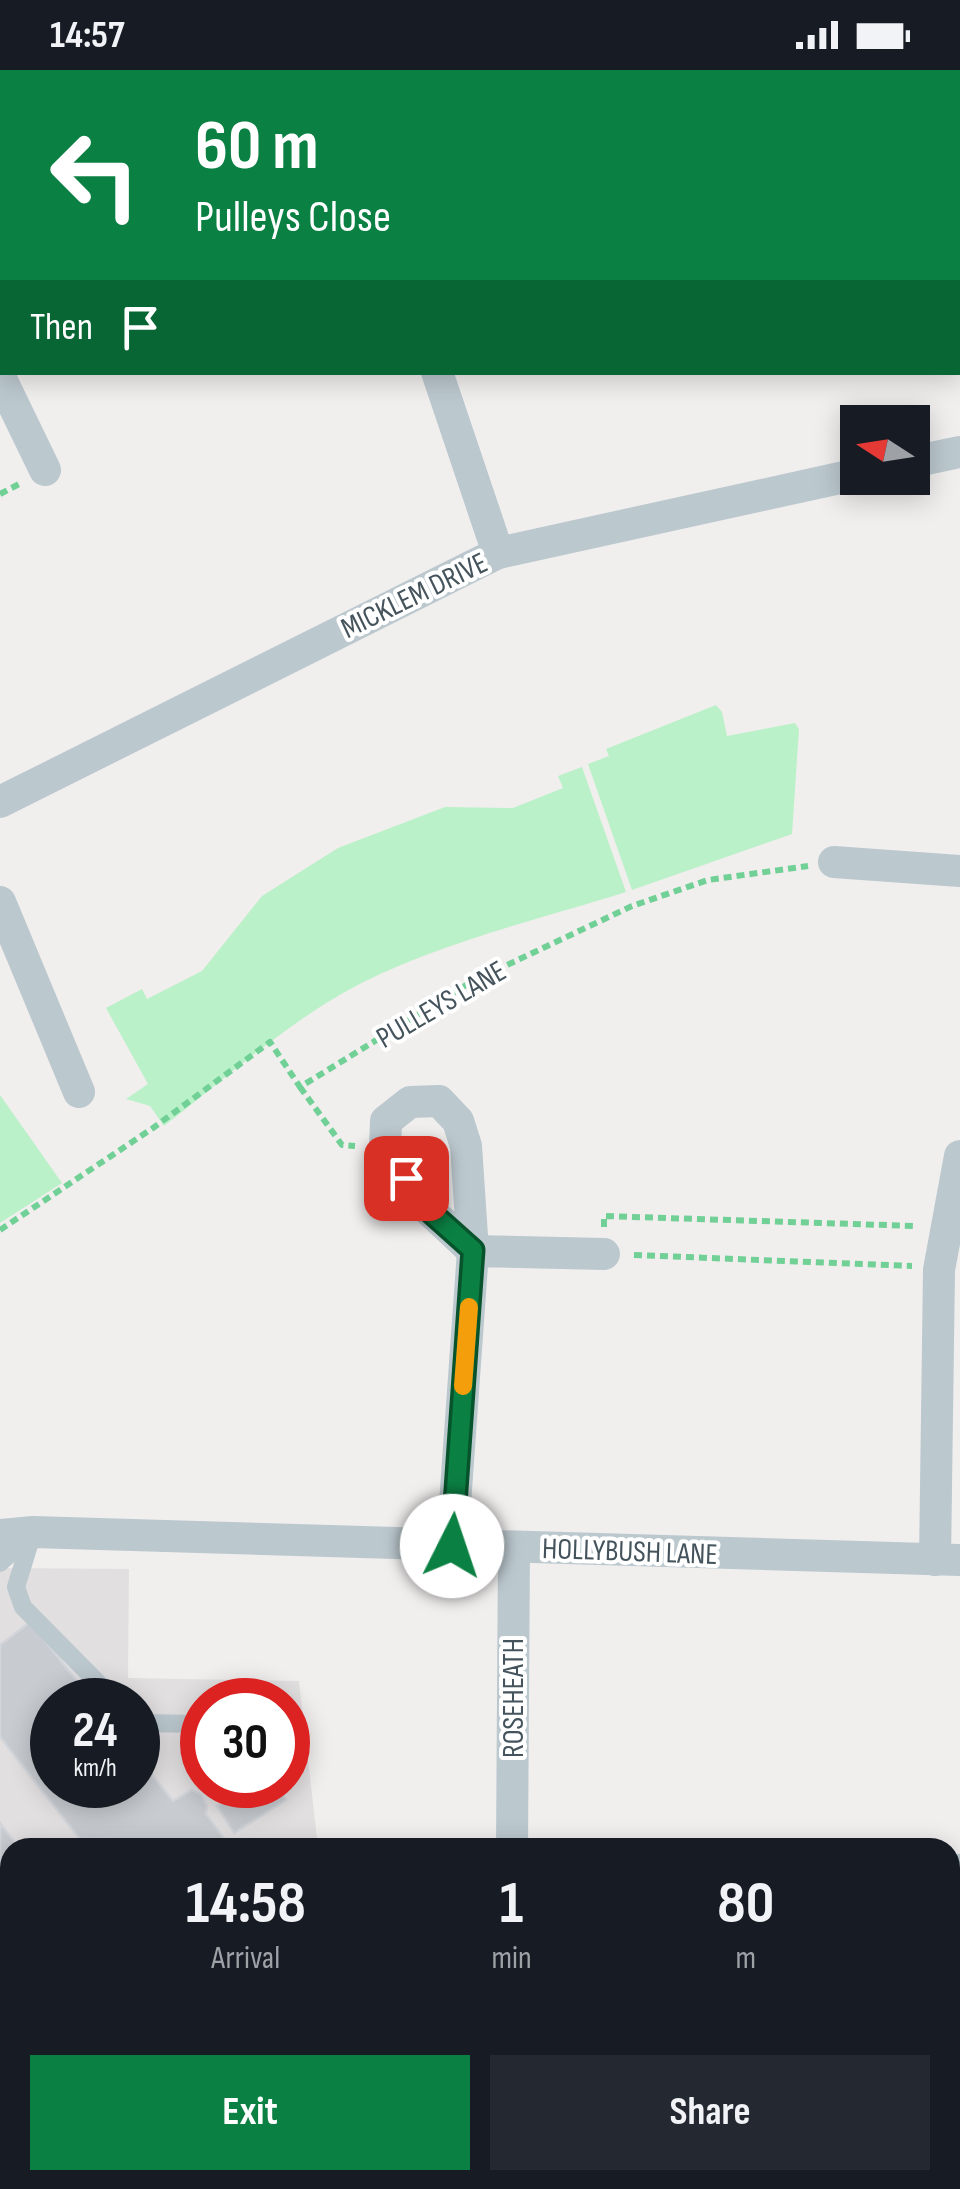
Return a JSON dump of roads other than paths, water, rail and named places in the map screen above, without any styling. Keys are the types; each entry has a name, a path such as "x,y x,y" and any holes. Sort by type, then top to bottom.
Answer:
{"street":[{"path":"438,375 498,554"},
{"path":"0,377 44,470"},
{"path":"930,458 960,452"},
{"name":"MICKLEM DRIVE","path":"0,802 498,554 840,478"},
{"path":"834,862 960,871"},
{"path":"0,902 79,1092"},
{"path":"452,1546 473,1250 466,1146 458,1121 438,1102 410,1102 386,1121 385,1148 426,1208 473,1250 604,1254"},
{"path":"947,1560 939,1270 960,1156"},
{"name":"HOLLYBUSH LANE","path":"0,1535 33,1532 947,1560"},
{"name":"ROSEHEATH","path":"512,1838 514,1548"}],"lane":[{"path":"0,1563 33,1532"},
{"path":"33,1532 16,1587 23,1607 93,1678"}]}
